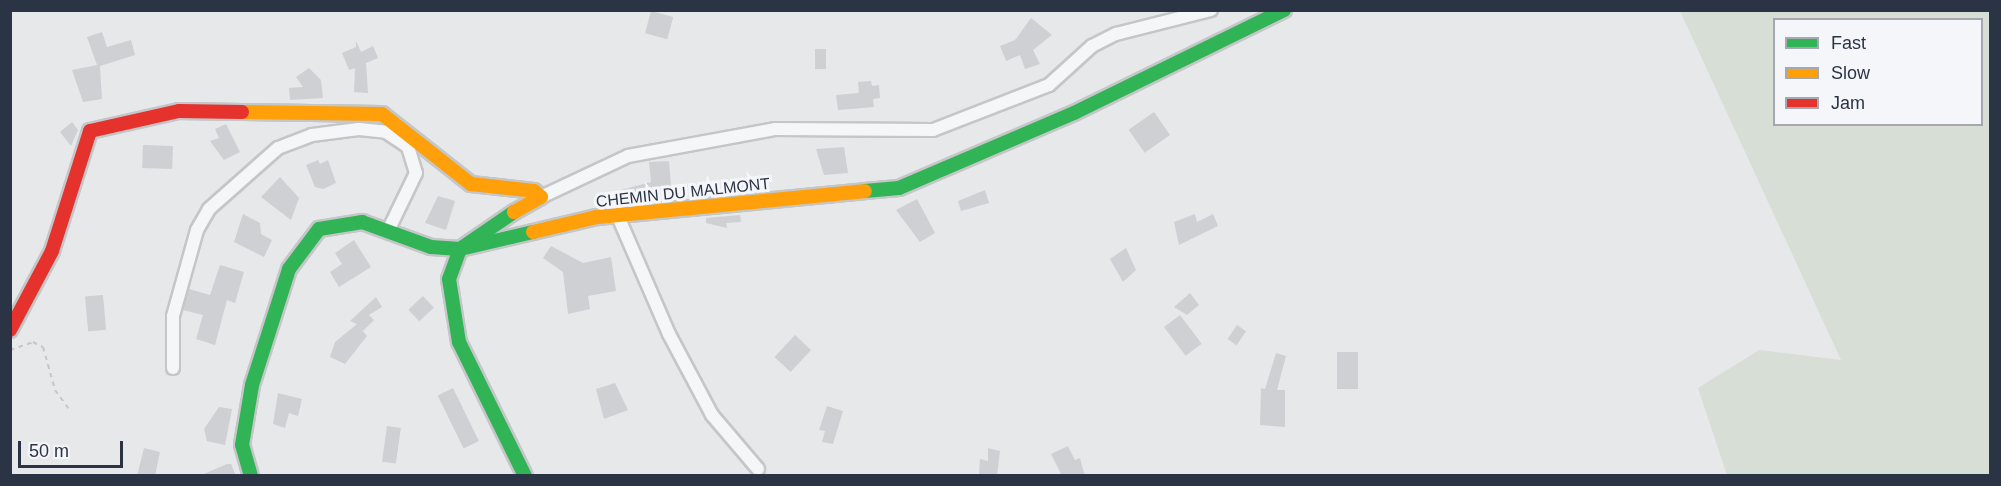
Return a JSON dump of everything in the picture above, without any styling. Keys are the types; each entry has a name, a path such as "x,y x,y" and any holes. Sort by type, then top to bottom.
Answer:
{"street":[{"path":"525,476 459,342 449,279 460,249 491,222 628,156 775,129 933,130 1049,85 1092,46 1116,34 1211,10"},
{"name":"CHEMIN DU MALMONT","path":"251,476 242,445 244,424 289,269 319,229 362,222 431,247 460,249 617,214 899,188 1063,118 1284,10"},
{"path":"10,330 52,251 90,131 179,111 290,117 382,114 471,184 534,191 541,197"},
{"path":"173,368 173,315 197,230 209,209 278,148 312,135 359,129 386,132 408,147 416,173 388,231"},
{"path":"617,214 669,334 712,415 758,469"}],"path":[{"path":"10,350 33,342 43,347 55,390 70,411"}],"shaded area":[{"path":"1680,11 1990,11 1990,475 1727,475 1698,388 1759,350 1841,360"}],"building":[{"path":"651,11 673,17 667,39 645,33"},
{"path":"1031,18 1052,35 1033,50 1040,64 1025,69 1020,55 1006,61 1000,46 1015,40"},
{"path":"102,32 107,47 131,40 135,55 100,66 102,99 83,102 72,70 97,65 87,37"},
{"path":"356,41 361,52 373,46 378,58 366,63 368,93 354,92 355,68 349,70 342,53 356,47"},
{"path":"815,49 826,49 826,69 815,69"},
{"path":"309,68 321,80 323,98 290,100 289,88 303,87 296,77"},
{"path":"871,81 872,86 879,85 880,98 873,99 874,107 838,110 836,95 859,93 858,82"},
{"path":"1154,112 1170,135 1145,153 1129,130"},
{"path":"72,122 78,130 71,146 60,132"},
{"path":"226,124 240,152 224,160 210,141 219,138 215,129"},
{"path":"143,145 173,146 172,169 142,168"},
{"path":"844,147 848,173 824,175 816,149"},
{"path":"318,160 320,164 328,160 336,183 323,189 315,187 306,165"},
{"path":"669,161 671,186 656,187 656,195 648,201 611,204 606,194 651,182 649,162"},
{"path":"280,177 299,198 291,220 261,197"},
{"path":"985,190 989,203 961,211 958,201"},
{"path":"438,196 455,201 446,230 425,223"},
{"path":"917,199 935,233 920,242 896,210"},
{"path":"243,214 260,223 261,234 272,240 264,257 234,242"},
{"path":"1195,214 1197,222 1213,214 1218,226 1179,245 1174,222"},
{"path":"740,215 741,222 726,223 727,228 706,223 706,218"},
{"path":"354,240 371,267 339,287 330,272 342,264 335,253"},
{"path":"551,246 583,263 611,257 616,291 588,296 590,309 568,314 563,272 543,258"},
{"path":"1126,248 1136,270 1123,282 1110,259"},
{"path":"220,265 244,272 235,303 227,300 215,345 196,339 203,315 183,310 189,289 210,295"},
{"path":"1190,293 1199,305 1187,315 1174,307"},
{"path":"103,295 106,330 88,331 85,297"},
{"path":"423,296 434,308 419,321 408,310"},
{"path":"376,297 382,307 369,315 374,320 363,331 359,327 367,336 345,364 330,357 335,342 357,324 350,321"},
{"path":"1180,315 1202,344 1186,356 1164,327"},
{"path":"1237,325 1246,331 1237,345 1227,339"},
{"path":"795,335 811,350 791,372 775,357"},
{"path":"1337,352 1358,352 1358,389 1337,389"},
{"path":"1276,353 1286,356 1277,390 1285,390 1285,427 1260,425 1261,388 1265,389"},
{"path":"615,383 628,410 604,419 596,389"},
{"path":"453,388 479,441 464,448 438,395"},
{"path":"278,393 302,399 298,416 289,413 285,428 273,424"},
{"path":"827,406 843,411 833,444 822,442 825,431 819,430"},
{"path":"219,407 232,409 225,445 207,441 204,429"},
{"path":"387,426 401,428 396,464 382,462"},
{"path":"1068,446 1075,460 1080,458 1085,476 1062,476 1051,454"},
{"path":"144,448 160,452 155,476 137,476"},
{"path":"988,448 1000,451 997,476 979,476 980,459 988,461"},
{"path":"227,464 231,464 236,476 199,476"}],"traffic: fast":[{"path":"865,191 899,188 1074,113 1284,10"},
{"path":"514,212 460,249 449,279 459,342 525,476"},
{"path":"251,476 242,445 252,385 289,269 319,229 362,222 431,247 460,249 533,232"}],"traffic: slow":[{"path":"242,112 382,114 471,184 534,191 541,197 514,212"},
{"path":"533,232 597,217 865,191"}],"traffic: jam":[{"path":"10,330 52,251 90,131 179,111 242,112"}]}
